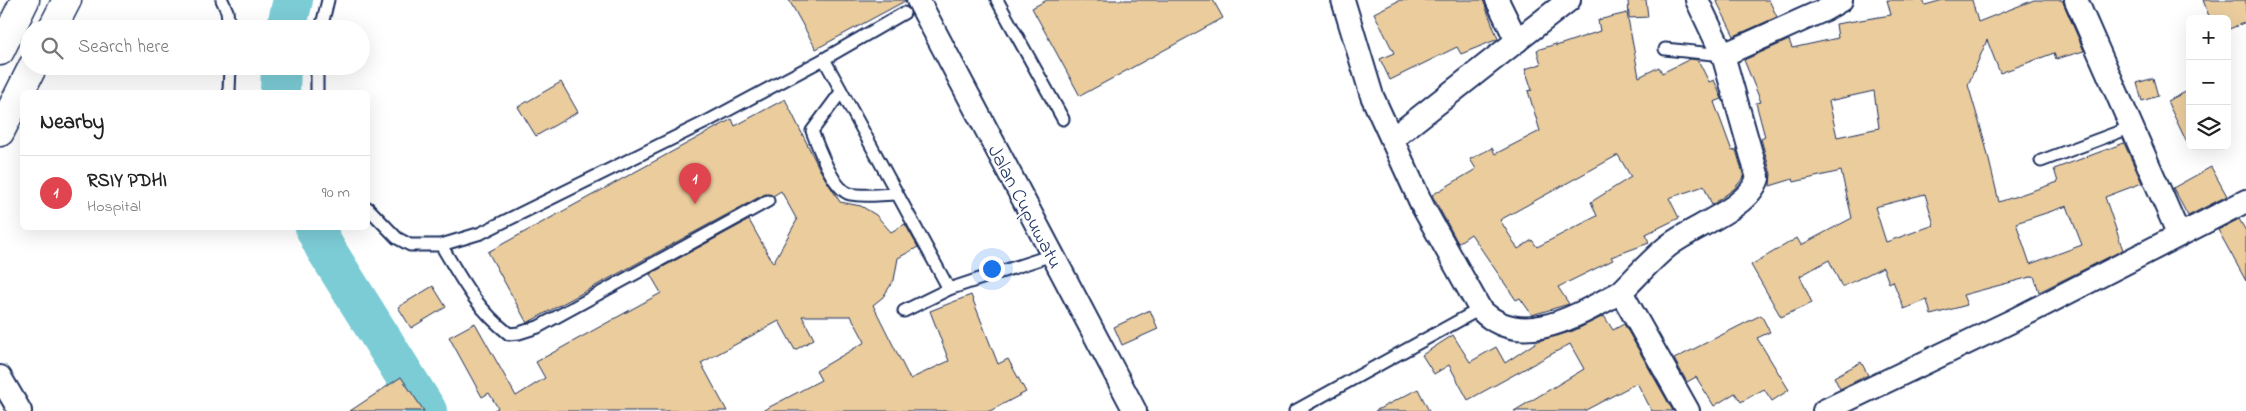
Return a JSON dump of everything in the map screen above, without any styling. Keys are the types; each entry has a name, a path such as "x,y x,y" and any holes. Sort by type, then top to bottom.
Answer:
{"highway":[{"path":"0,50 25,0"},
{"path":"57,20 67,0"},
{"path":"21,90 28,75"},
{"path":"0,132 20,92"}],"street":[{"path":"1343,0 1372,96 1423,207 1480,309 1491,321 1514,329 1538,329 1573,316 1621,292 1669,246 1738,203 1755,186 1758,178 1724,56 1697,0"},
{"path":"1496,0 1517,41"},
{"path":"1392,139 1569,0"},
{"path":"2076,0 2179,235"},
{"path":"1724,56 1828,3"},
{"name":"Jalan Cupuwatu","path":"911,7 1052,255 1135,411"},
{"path":"1824,411 2010,322 2246,201"},
{"path":"1621,292 1688,411"},
{"path":"0,377 20,411"}],"lane":[{"path":"222,0 227,11 228,20"},
{"path":"323,20 328,0"},
{"path":"997,0 1063,119"},
{"path":"370,210 397,238 410,245 441,245 481,233 697,126 824,59 911,7"},
{"path":"1665,49 1724,56"},
{"path":"824,59 949,289"},
{"path":"229,90 230,75"},
{"path":"317,75 317,90"},
{"path":"841,92 812,132 823,159 839,186 848,194 897,194"},
{"path":"2041,161 2132,127"},
{"path":"441,245 468,291 487,317 509,334 519,333 538,327 768,202"},
{"path":"904,311 949,289 1052,255"},
{"path":"1295,411 1480,309"}],"building":[{"path":"789,0 905,0 905,1 816,49"},
{"path":"1047,0 1213,0 1223,18 1080,96 1032,8"},
{"path":"1400,0 1483,0 1498,39 1461,54 1457,47 1390,80 1380,59 1394,53 1374,13"},
{"path":"1628,0 1646,0 1648,17 1629,18"},
{"path":"1716,0 1769,0 1777,17 1734,36"},
{"path":"1887,0 1923,0 1925,5 1943,0 1972,0 1978,22 2034,0 2062,0 2084,51 2056,59 2054,53 2000,73 1987,40 1968,85 1984,139 1999,202 2058,182 2054,169 2124,143 2142,183 2105,197 2123,250 2039,292 2034,276 1963,295 1967,305 1931,315 1927,300 1904,309 1893,281 1889,283 1883,267 1842,287 1829,260 1800,276 1812,303 1781,317 1751,265 1797,238 1801,245 1852,218 1841,171 1794,182 1793,179 1770,186 1771,174 1761,139 1765,137 1756,103 1761,102 1744,60 1789,40 1792,48 1838,38 1836,24 1891,15","holes":["1874,91 1879,128 1837,137 1829,101","1925,194 1934,225 1886,242 1875,207","2067,206 2082,245 2030,264 2016,223"]},
{"path":"2203,0 2246,0 2246,22 2231,28 2231,15 2209,15"},
{"path":"1627,13 1639,77 1659,67 1662,73 1690,59 1698,60 1709,82 1714,80 1722,99 1714,102 1732,151 1736,150 1744,177 1734,189 1712,205 1704,186 1669,198 1679,218 1646,234 1649,243 1611,257 1613,260 1558,287 1569,304 1532,315 1520,298 1516,300 1471,234 1458,243 1432,195 1476,169 1470,159 1492,148 1495,154 1540,131 1528,91 1532,90 1525,69 1541,64 1537,50 1556,44 1556,46 1600,31 1598,20","holes":["1618,155 1631,177 1591,202 1597,216 1537,247 1532,240 1518,249 1500,220"]},
{"path":"2153,78 2158,96 2142,101 2137,83"},
{"path":"561,82 578,112 536,136 518,107"},
{"path":"2186,92 2186,141 2167,101"},
{"path":"785,99 820,170 840,202 861,206 876,215 891,232 905,224 918,247 898,258 894,280 883,297 873,305 910,379 949,361 930,311 971,295 998,364 1008,359 1026,392 990,411 762,411 821,380 816,371 865,342 851,316 802,316 814,339 795,350 779,321 701,363 727,411 492,411 498,408 489,393 482,397 449,337 475,323 516,396 545,378 536,362 661,293 650,274 749,220 773,263 797,220 781,191 773,196 765,194 527,323 488,252 732,119 735,126"},
{"path":"2211,167 2227,196 2188,216 2173,188"},
{"path":"2239,219 2246,231 2246,281 2218,230"},
{"path":"433,286 446,307 411,328 398,307"},
{"path":"1150,310 1158,329 1122,345 1114,327"},
{"path":"1761,315 1770,332 1757,338 1789,390 1772,401 1764,389 1741,402 1735,393 1714,406 1696,377 1687,382 1674,359"},
{"path":"1604,316 1613,330 1624,324 1673,411 1652,411 1637,383 1584,411 1514,411 1584,369 1570,344 1468,400 1449,365 1434,374 1422,355 1453,335 1470,362 1496,347 1505,363 1538,341 1573,331"},
{"path":"1861,362 1868,375 1840,389 1834,377"},
{"path":"401,377 424,411 350,411"},
{"path":"1418,389 1429,411 1375,411"}],"waterway":[{"path":"288,20 293,0"},
{"path":"280,90 281,75"},
{"path":"316,230 325,248 427,411"}],"place":[{"name":"RSIY PDHI","path":"695,204"}]}
